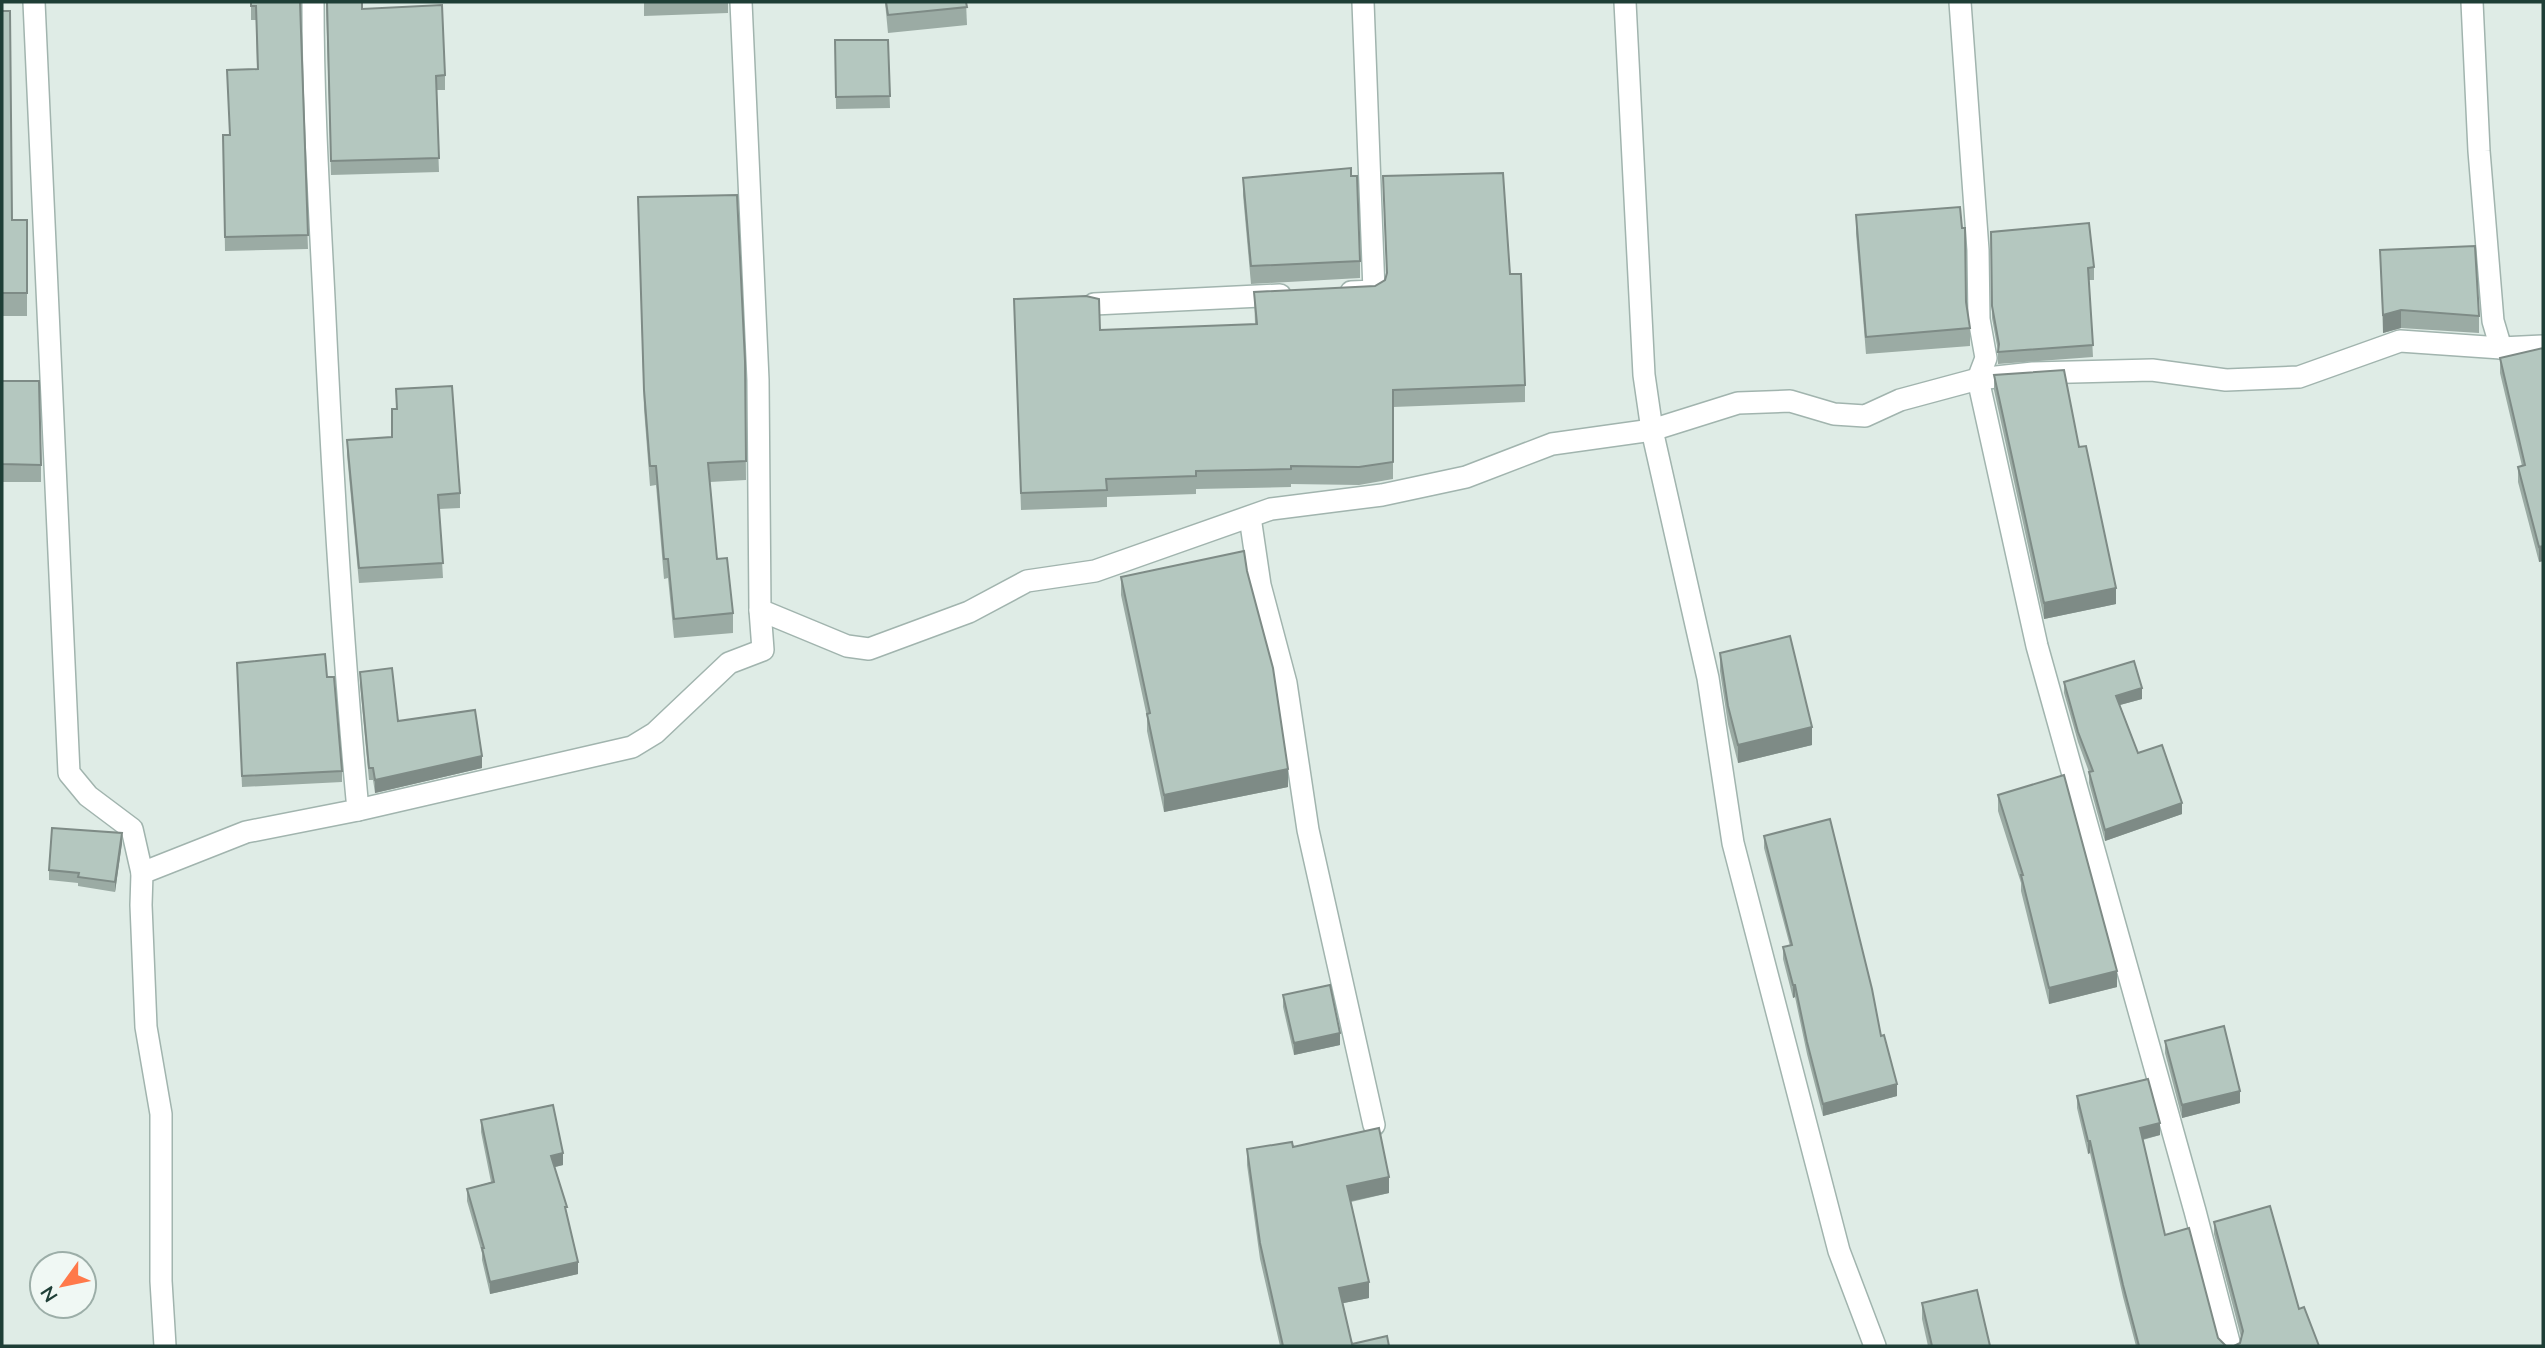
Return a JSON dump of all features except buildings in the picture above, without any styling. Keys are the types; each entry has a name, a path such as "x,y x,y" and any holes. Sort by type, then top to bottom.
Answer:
{"street":[{"path":"34,2 69,773 88,796 132,829 142,873 146,1027 161,1114 161,1282 165,1346"},
{"path":"313,2 313,62 330,428 344,670 358,810"},
{"path":"142,873 246,832 358,810 632,747 655,733 729,663 763,650 758,380 741,2"},
{"path":"1334,293 1374,291 1363,2"},
{"path":"1625,2 1644,375 1652,430 1709,678 1733,843 1839,1251 1875,1346"},
{"path":"1960,2 1978,250 1979,319 1986,358 1978,379 2036,646 2192,1198 2230,1346"},
{"path":"2472,2 2479,151 2493,321 2501,348"},
{"path":"1094,304 1294,295"},
{"path":"761,610 847,646 869,649 969,612 1027,581 1095,571 1271,509 1382,495 1466,477 1552,444 1652,430 1738,403 1790,401 1834,414 1865,416 1900,400 1978,379 2032,373 2152,370 2226,380 2299,377 2400,341 2501,348 2543,346"},
{"path":"1250,517 1260,585 1286,683 1308,831 1374,1125"}]}
